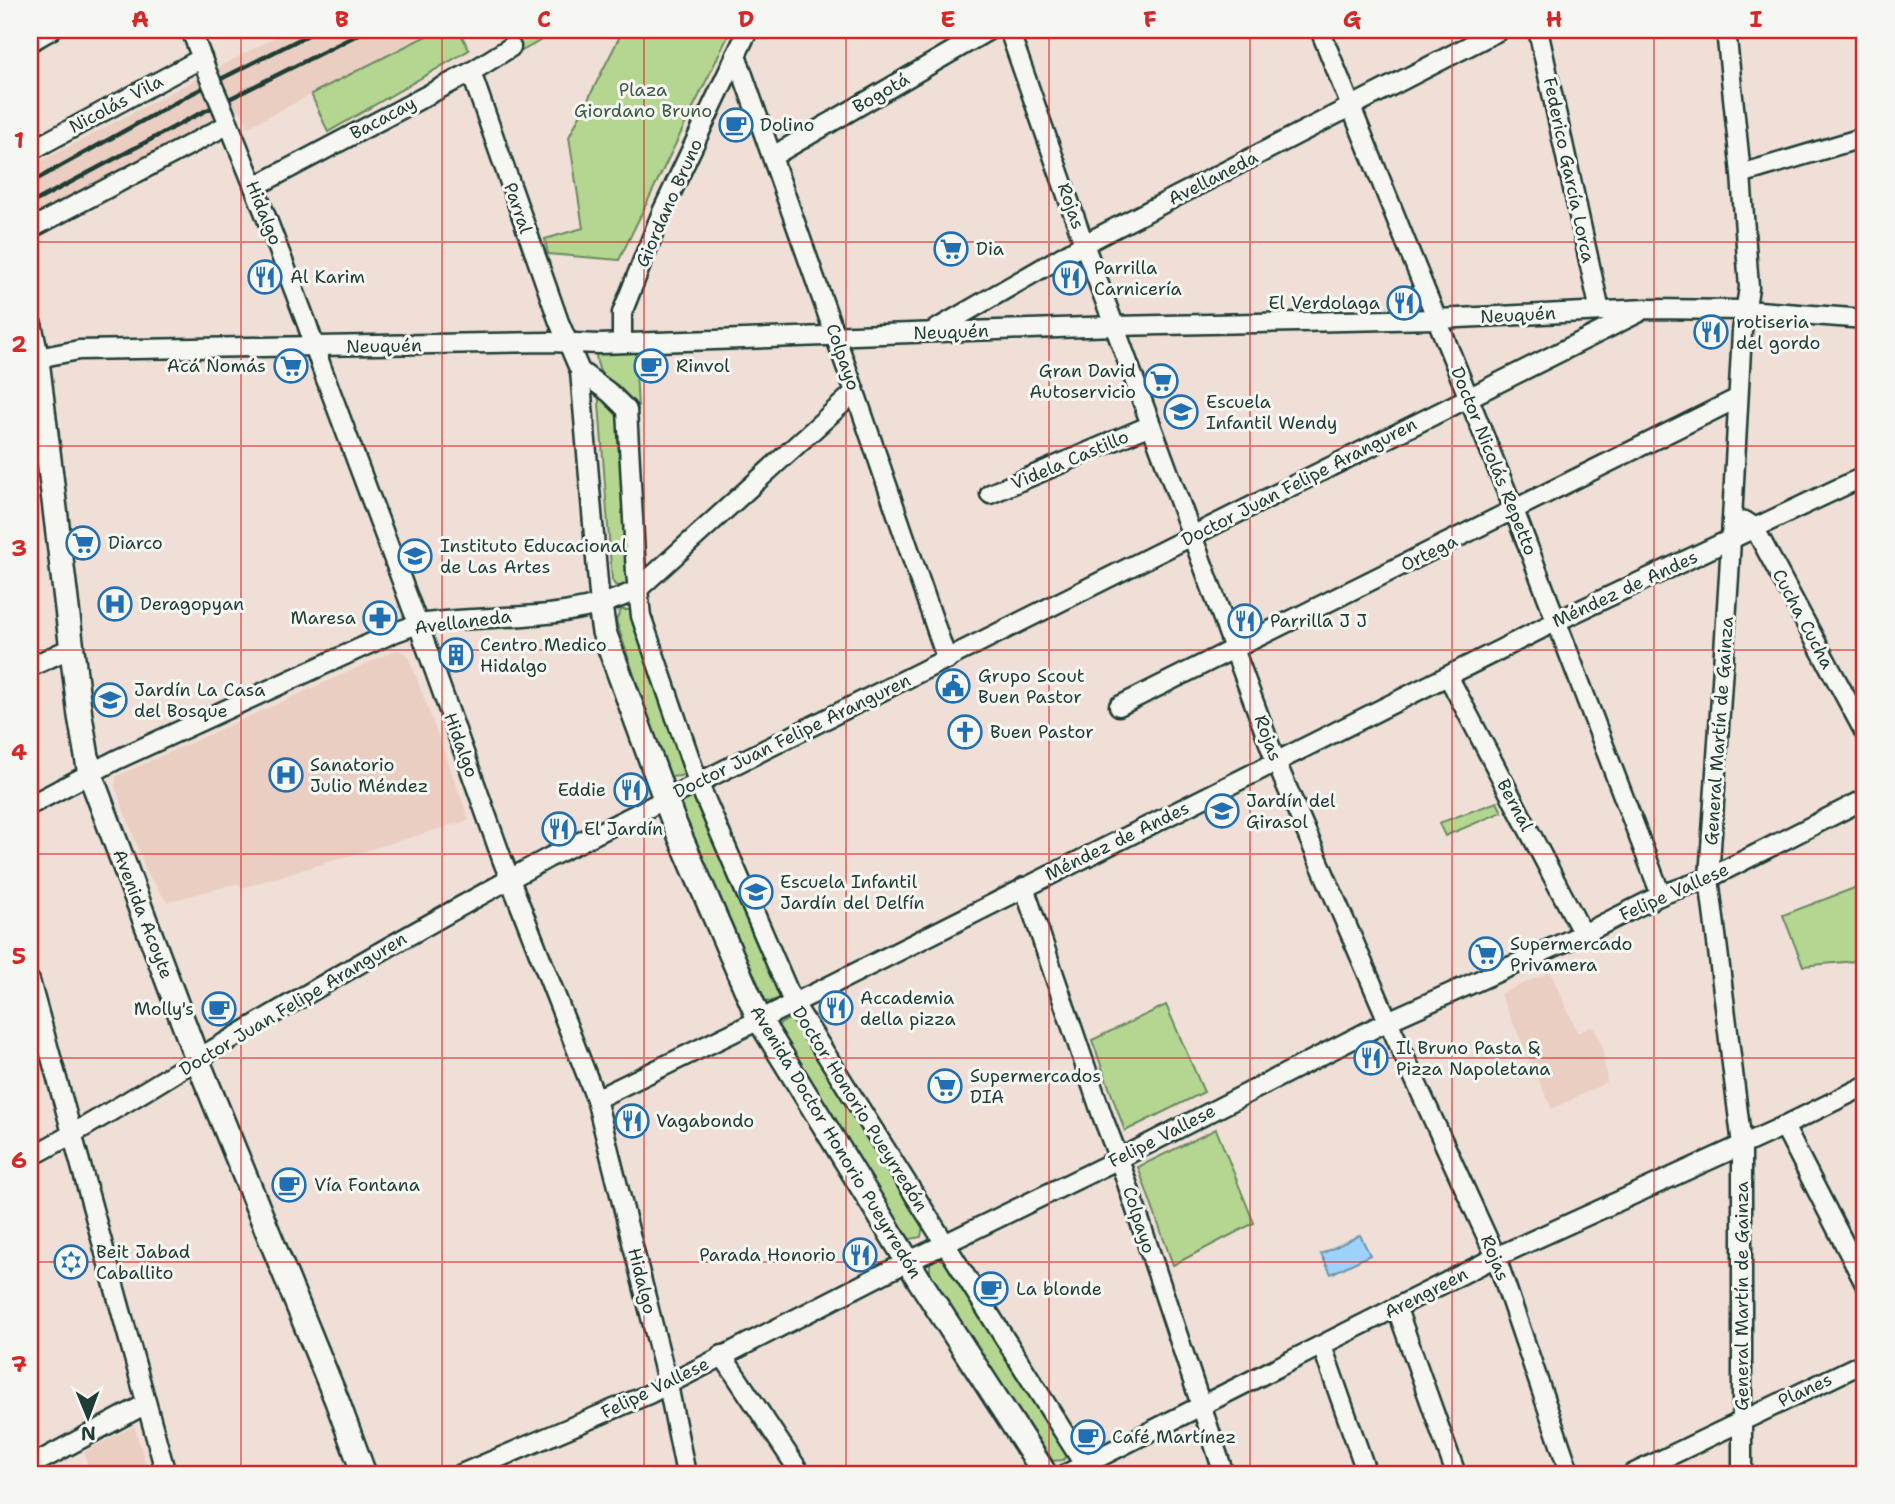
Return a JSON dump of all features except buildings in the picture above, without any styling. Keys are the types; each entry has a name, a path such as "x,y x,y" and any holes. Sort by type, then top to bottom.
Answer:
{"main road":[{"name":"Avenida Acoyte","path":"30,326 71,648 90,774 197,1059 327,1375 364,1474"},
{"name":"Avenida Doctor Honorio Pueyrredón","path":"600,606 604,632 666,798 758,1019 908,1261 1045,1474"}],"street":[{"path":"30,42 51,30"},
{"name":"Hidalgo","path":"191,30 307,324 510,878 596,1099 668,1385 686,1474"},
{"name":"Giordano Bruno","path":"622,342 622,313 657,224 748,30"},
{"name":"Bogotá","path":"772,156 989,30"},
{"name":"Rojas","path":"1009,30 1084,244 1276,762 1388,1021 1496,1257 1570,1474"},
{"name":"Doctor Nicolás Repetto","path":"1320,30 1514,510 1661,895"},
{"name":"Avellaneda","path":"930,333 1084,244 1500,30"},
{"name":"Federico García Lorca","path":"1538,30 1600,311"},
{"name":"General Martín de Gainza","path":"1726,30 1741,174 1749,288 1742,331 1709,878 1742,1145 1742,1474"},
{"name":"Bacacay","path":"254,187 471,72 511,47"},
{"name":"Colpayo","path":"736,55 947,660"},
{"name":"Nicolás Vila","path":"30,150 205,65"},
{"name":"Parral","path":"471,72 568,344"},
{"path":"30,229 226,118"},
{"path":"1741,174 1865,137"},
{"name":"Neuquén","path":"33,361 79,350 568,344 1115,326 1437,319 1647,309 1746,310 1865,319"},
{"name":"Doctor Juan Felipe Aranguren","path":"30,1157 72,1136 197,1059 510,878 1647,309"},
{"name":"Avenida Doctor Honorio Pueyrredón","path":"568,344 580,371 600,606"},
{"name":"Doctor Honorio Pueyrredón","path":"580,371 610,393 626,410 637,590 641,616 698,782 793,1002 1087,1470"},
{"name":"Avellaneda","path":"30,805 90,774 393,633 418,624 578,611 600,606 637,590 855,392"},
{"name":"Ortega","path":"1119,706 1738,398"},
{"name":"Videla Castillo","path":"990,494 1151,425"},
{"name":"Méndez de Andes","path":"596,1099 1557,621 1865,476"},
{"name":"Cucha Cucha","path":"1732,513 1754,527 1865,733"},
{"path":"30,667 71,648"},
{"name":"Bernal","path":"1448,676 1583,934"},
{"name":"Felipe Vallese","path":"461,1474 668,1385 722,1355 1119,1159 1388,1021 1583,934 1661,895 1709,878 1865,799"},
{"name":"Colpayo","path":"1024,887 1119,1159 1224,1474"},
{"path":"30,981 166,1474"},
{"name":"Arengreen","path":"1066,1474 1087,1470 1201,1408 1496,1257 1784,1126 1865,1086"},
{"path":"1784,1126 1865,1284"},
{"path":"1397,1309 1455,1474"},
{"path":"1322,1346 1367,1474"},
{"path":"722,1355 801,1474"},
{"name":"Planes","path":"1632,1474 1865,1362"},
{"path":"30,1466 146,1404"}],"shaded area":[{"path":"289,30 438,30 248,127 242,112 235,109 224,112 30,221 30,167"},
{"name":"Sanatorio Julio Méndez","path":"397,650 408,655 469,820 241,888 238,883 167,902 147,873 115,786 117,776"},
{"path":"1550,972 1578,1033 1593,1026 1602,1045 1607,1082 1552,1109 1500,994"},
{"path":"134,1426 149,1474 90,1474 84,1452"}],"green space":[{"path":"438,30 459,30 469,50 328,132 311,94"},
{"name":"Plaza Giordano Bruno","path":"509,30 559,30 520,52"},
{"name":"Plaza Giordano Bruno","path":"623,30 731,30 619,260 548,254 545,239 583,228 569,137"},
{"path":"635,351 638,409 605,380 596,355"},
{"path":"598,389 621,414 633,579 626,587 615,585 612,580"},
{"path":"621,610 631,610 634,615 687,772 680,776 671,777 666,773 616,620"},
{"path":"696,796 782,993 780,998 769,1002 765,1000 680,807 683,797"},
{"path":"1497,802 1502,812 1445,836 1439,823"},
{"path":"1865,884 1865,960 1803,966 1783,915"},
{"path":"1166,1005 1204,1092 1125,1131 1092,1040"},
{"path":"794,1019 923,1226 921,1237 906,1237 778,1032 778,1025"},
{"path":"1216,1129 1254,1223 1173,1265 1138,1167"},
{"path":"938,1258 950,1263 1068,1449 1068,1455 1063,1460 1053,1461 930,1277 930,1263"}],"water":[{"path":"1360,1235 1370,1255 1331,1274 1321,1254"}],"railway":[{"path":"30,183 191,94 318,30"},
{"path":"30,204 189,119 367,30"}],"place":[{"name":"Dolino","path":"736,125"},
{"name":"Dia","path":"951,249"},
{"name":"Al Karim","path":"265,277"},
{"name":"Parrilla Carnicería","path":"1070,278"},
{"name":"El Verdolaga","path":"1404,303"},
{"name":"rotiseria del gordo","path":"1711,332"},
{"name":"Acá Nomás","path":"291,366"},
{"name":"Rinvol","path":"651,366"},
{"name":"Gran David Autoservicio","path":"1161,381"},
{"name":"Escuela Infantil Wendy","path":"1181,412"},
{"name":"Diarco","path":"83,543"},
{"name":"Instituto Educacional de Las Artes","path":"415,556"},
{"name":"Deragopyan","path":"115,604"},
{"name":"Maresa","path":"380,618"},
{"name":"Parrilla J J","path":"1245,621"},
{"name":"Centro Medico Hidalgo","path":"456,655"},
{"name":"Grupo Scout Buen Pastor","path":"953,686"},
{"name":"Jardín La Casa del Bosque","path":"110,700"},
{"name":"Buen Pastor","path":"965,732"},
{"name":"Sanatorio Julio Méndez","path":"286,775"},
{"name":"Eddie","path":"631,790"},
{"name":"Jardín del Girasol","path":"1222,811"},
{"name":"El Jardín","path":"559,829"},
{"name":"Escuela Infantil Jardín del Delfín","path":"756,892"},
{"name":"Supermercado Privamera","path":"1486,954"},
{"name":"Accademia della pizza","path":"836,1008"},
{"name":"Molly's","path":"219,1009"},
{"name":"Il Bruno Pasta & Pizza Napoletana","path":"1371,1058"},
{"name":"Supermercados DIA","path":"945,1086"},
{"name":"Vagabondo","path":"632,1121"},
{"name":"Vía Fontana","path":"289,1185"},
{"name":"Parada Honorio","path":"860,1255"},
{"name":"Beit Jabad Caballito","path":"71,1262"},
{"name":"La blonde","path":"991,1289"},
{"name":"Café Martínez","path":"1088,1437"}]}
